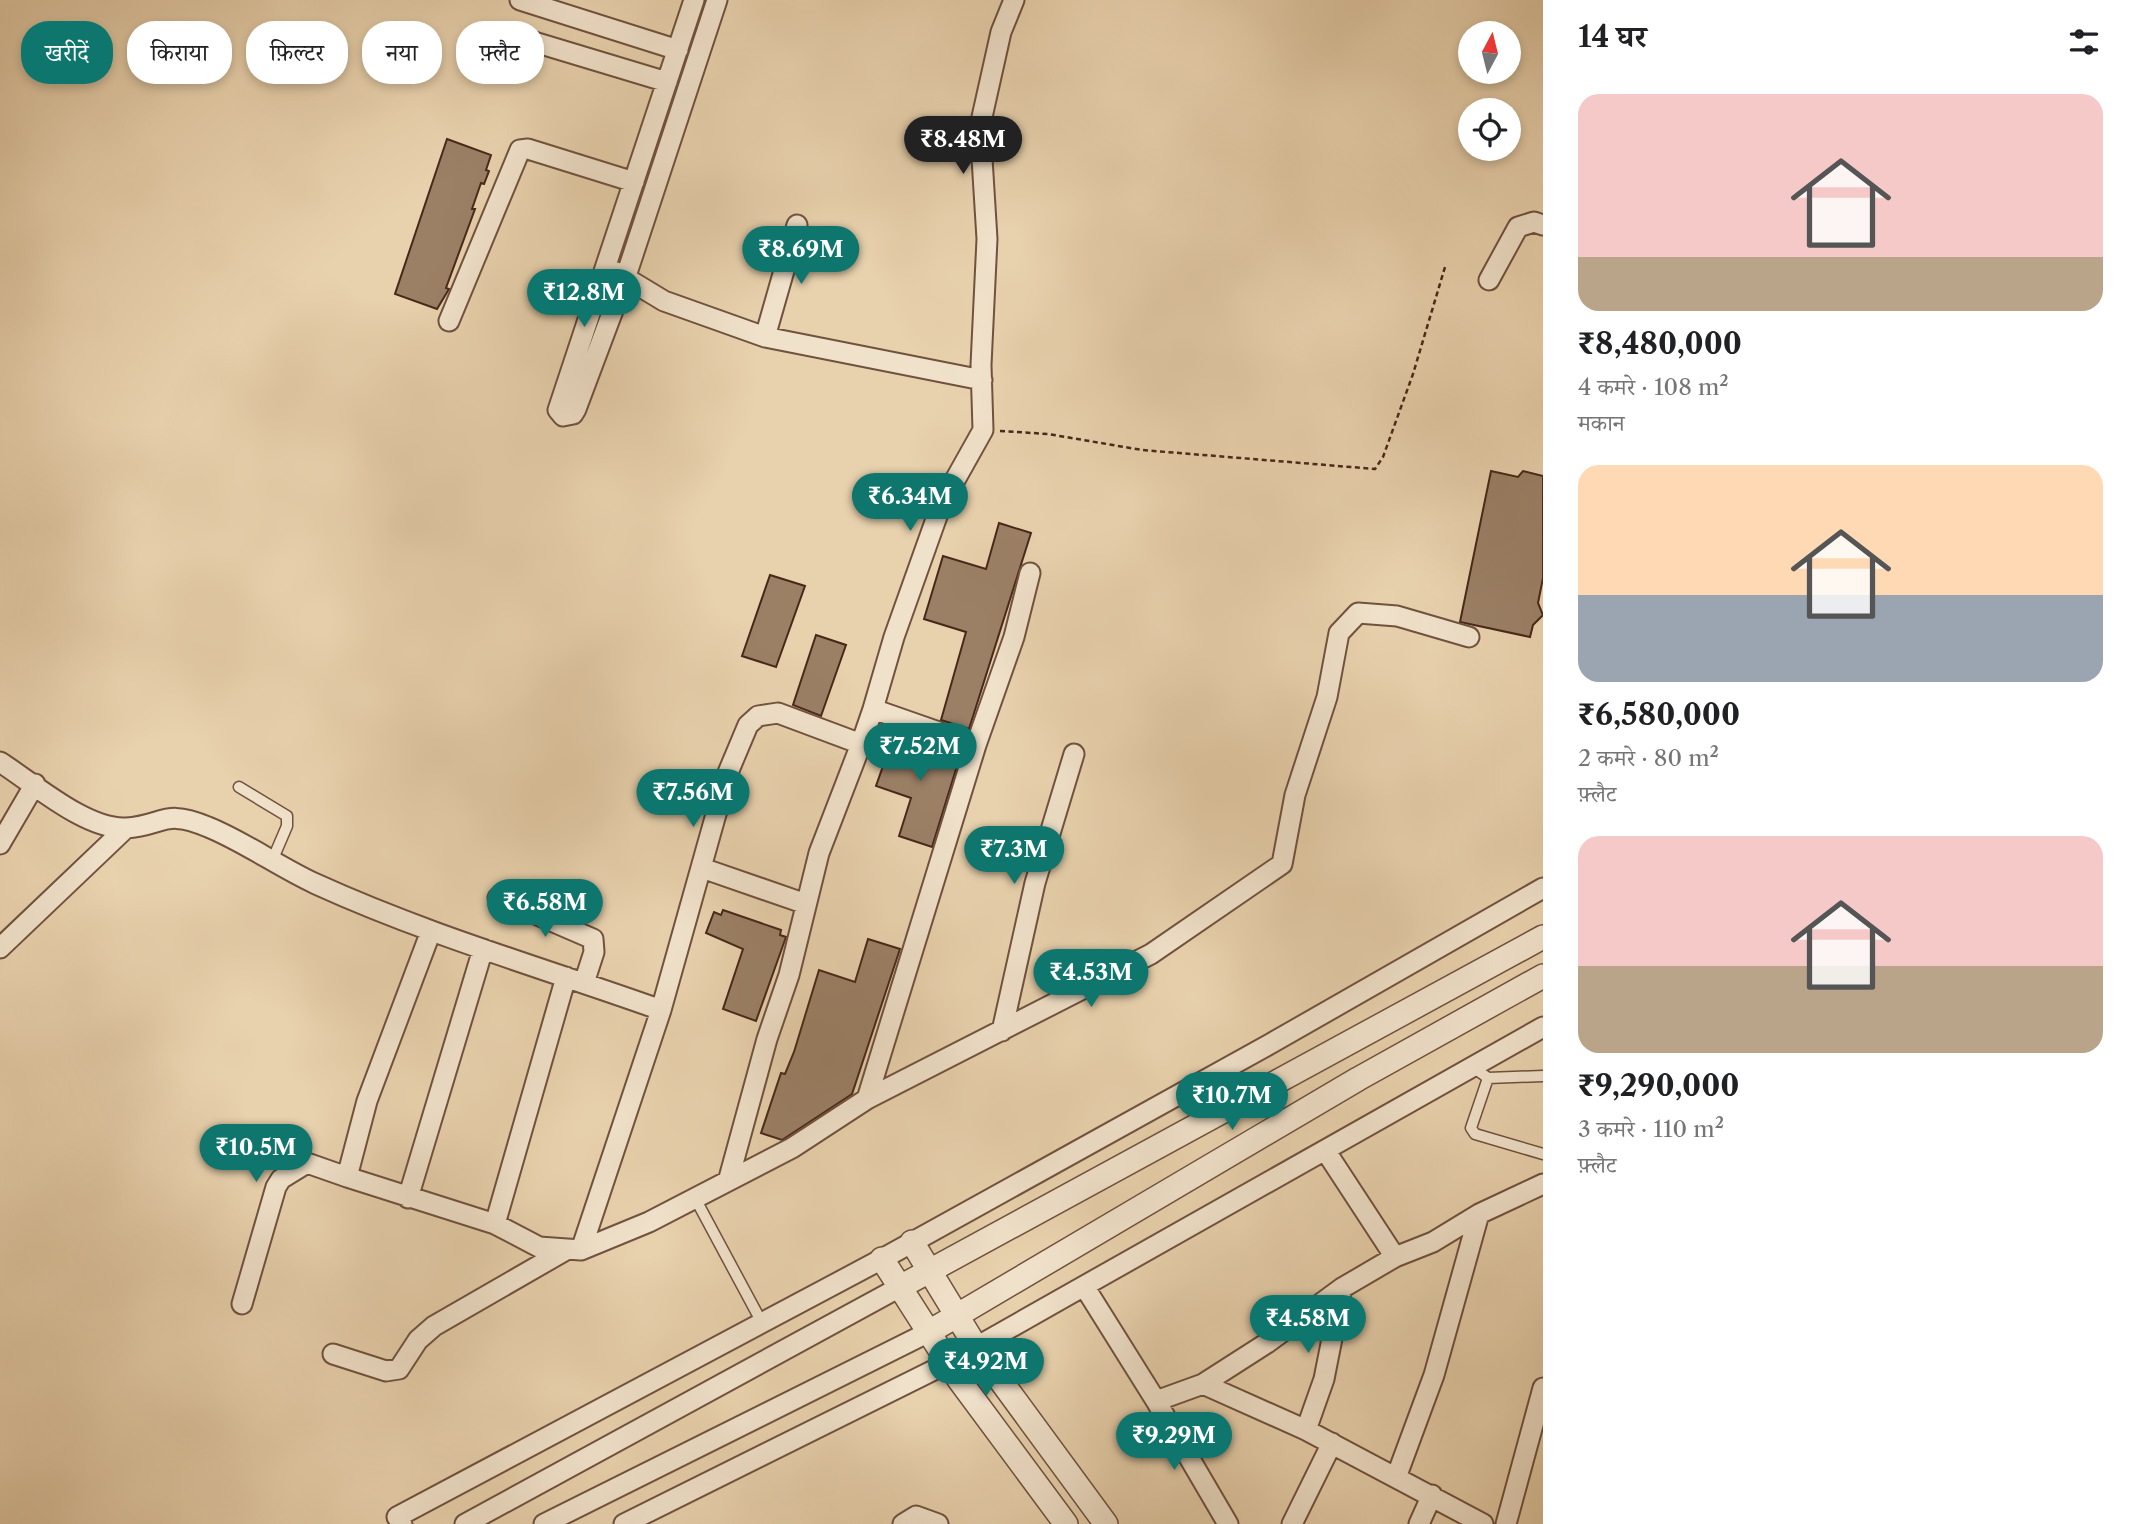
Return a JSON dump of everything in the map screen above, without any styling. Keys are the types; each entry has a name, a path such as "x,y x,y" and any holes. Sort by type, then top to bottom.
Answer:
{"street":[{"path":"520,0 678,50"},
{"path":"694,0 558,410 563,416 573,414 576,409 626,276 718,0"},
{"path":"729,1178 819,853 861,744 894,637 941,505 983,430 987,239 980,125 1001,32 1014,0"},
{"path":"544,45 667,82"},
{"path":"449,321 520,150 528,149 634,182"},
{"path":"1489,280 1518,227 1534,222 1543,225"},
{"path":"765,337 797,225"},
{"path":"606,269 626,276 664,301 765,337 982,380"},
{"path":"867,1099 976,745 1014,637 1030,573"},
{"path":"333,1354 386,1371 399,1369 418,1340 435,1325 573,1250 649,1222 729,1178 792,1148 867,1099 1152,954 1282,864 1295,795 1327,697 1339,633 1358,613 1397,616 1469,637"},
{"path":"873,709 976,745"},
{"path":"573,1250 661,1010 727,775 748,725 758,716 778,713 861,744"},
{"path":"1002,1031 1035,883 1074,754"},
{"path":"0,762 82,816 126,828"},
{"path":"0,844 35,784"},
{"path":"0,948 126,828 168,817 210,827 315,884 431,931 661,1010"},
{"path":"702,869 806,904"},
{"path":"402,1524 397,1517 882,1259 1270,1044 1543,888"},
{"path":"495,1224 575,980 595,948 593,939 498,898"},
{"path":"347,1177 367,1101 431,931"},
{"path":"465,1524 1543,937"},
{"path":"408,1198 484,949"},
{"path":"544,1524 957,1317 1358,1079 1543,976"},
{"path":"624,1524 948,1363 1325,1150 1480,1072 1543,1027"},
{"path":"1325,1150 1395,1257"},
{"path":"242,1304 281,1180 307,1163 408,1198 495,1224 538,1247 573,1250"},
{"path":"1156,1401 1203,1384 1267,1343 1342,1288 1395,1257 1433,1242 1479,1214 1543,1184"},
{"path":"1397,1475 1434,1375 1479,1214"},
{"path":"912,1242 976,1347 1106,1524"},
{"path":"882,1259 948,1363 1066,1524"},
{"path":"1084,1286 1228,1524"},
{"path":"1306,1430 1324,1379 1342,1288"},
{"path":"1203,1384 1397,1475 1483,1524"},
{"path":"1506,1524 1543,1388"},
{"path":"1292,1524 1332,1443"},
{"path":"1419,1524 1432,1495"},
{"path":"903,1524 916,1516 938,1524"}],"lane":[{"path":"239,787 287,816 287,825 271,862"},
{"path":"1543,1076 1480,1072 1471,1128 1475,1134 1543,1154"},
{"path":"695,1197 761,1321"}],"path":[{"path":"983,430 1048,434 1142,450 1375,469 1383,457 1413,374 1445,267"}],"building":[{"path":"447,139 491,155 486,170 489,171 484,184 481,183 472,209 475,209 446,288 449,289 437,309 395,294"},
{"path":"1491,471 1518,477 1523,471 1543,476 1543,578 1538,603 1543,615 1533,625 1530,637 1460,622"},
{"path":"999,523 1031,533 969,729 941,720 966,632 924,619 943,556 986,569"},
{"path":"770,575 805,586 776,667 742,656"},
{"path":"816,635 846,645 821,716 793,705"},
{"path":"895,732 961,753 932,847 899,836 911,798 876,786"},
{"path":"723,910 781,930 780,935 786,937 756,1021 723,1009 743,949 706,933 714,912 721,915"},
{"path":"868,939 900,949 852,1094 782,1140 761,1133 781,1073 785,1074 794,1052 819,970 855,982"}]}
